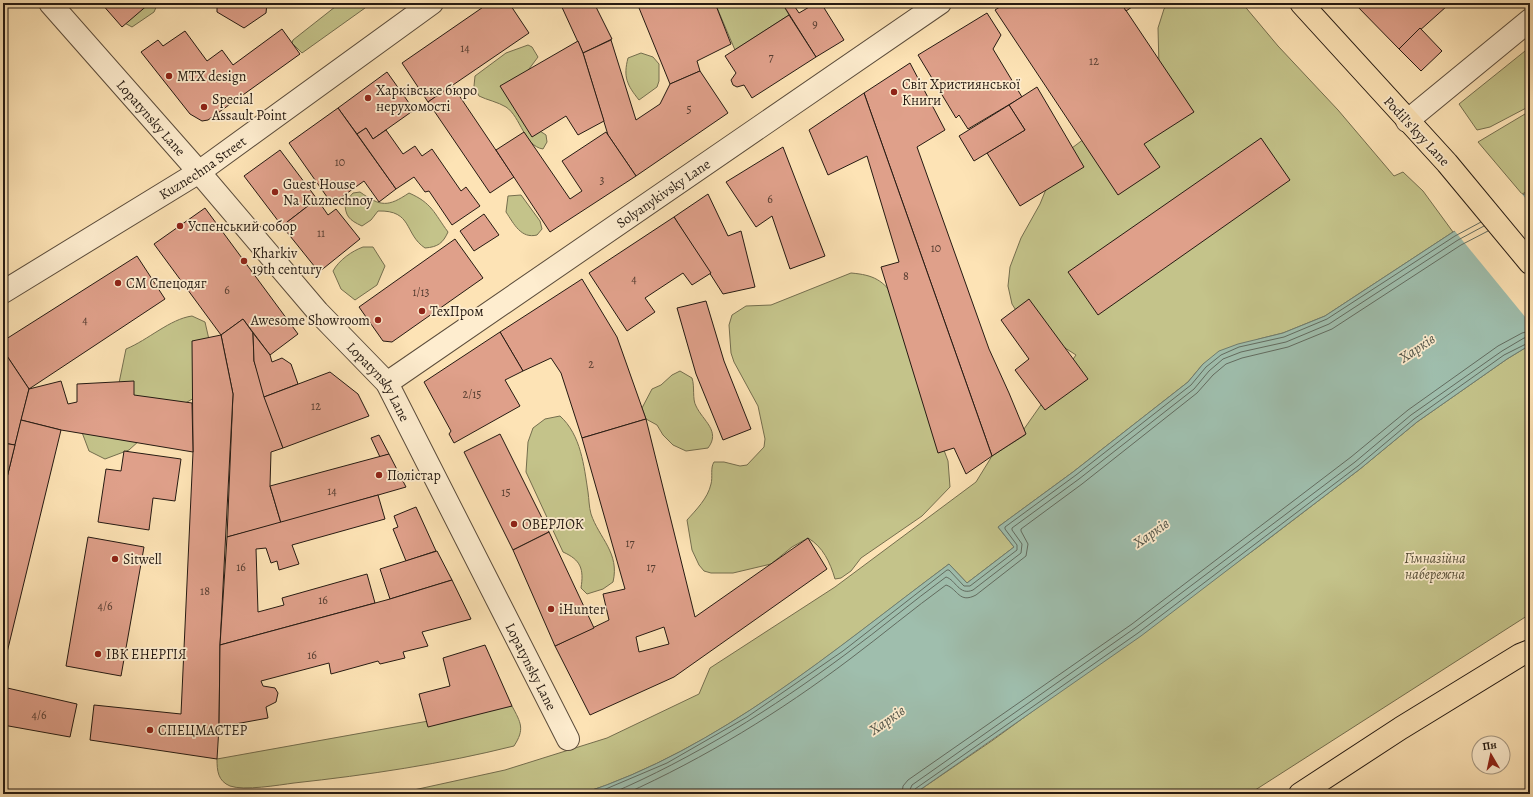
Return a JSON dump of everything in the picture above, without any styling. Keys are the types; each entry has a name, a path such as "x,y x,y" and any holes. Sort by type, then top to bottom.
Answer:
{"main road":[{"name":"Podilʹsʹkyy Lane","path":"1301,3 1407,121 1447,163 1530,263"},
{"path":"1300,794 1401,728 1527,650"}],"street":[{"name":"Lopatynsky Lane","path":"50,3 199,172 318,312 387,383 568,739"},
{"name":"Solyanykivsky Lane","path":"387,383 940,3"},
{"name":"Kuznechna Street","path":"7,288 199,172 420,6"},
{"path":"1407,121 1530,20"}],"green space":[{"path":"110,3 158,3 154,12 132,27 119,20"},
{"path":"340,3 365,3 365,8 302,53 292,43 293,40"},
{"path":"715,3 782,3 789,15 735,50"},
{"path":"1169,3 1242,3 1278,46 1338,110 1394,176 1403,172 1423,191 1453,232 1325,316 1283,333 1259,339 1203,364 1188,382 1073,472 998,527 1014,547 967,583 949,564 819,663 728,724 681,751 632,775 581,794 387,794 400,793 505,770 607,738 699,694 710,668 835,587 976,482 992,456 1025,435 1024,429 1076,355 1022,320 1012,304 1008,286 1010,267 1021,238 1040,204 1049,182 1068,151 1137,99 1159,67 1158,28 1164,9"},
{"path":"528,45 532,47 538,57 520,81 534,127 546,135 547,142 543,149 531,143 515,117 506,107 479,96 474,86 475,76 506,53"},
{"path":"1530,47 1530,106 1490,127 1477,130 1459,104"},
{"path":"641,53 653,57 659,64 659,81 657,87 639,100 629,85 626,70 628,58"},
{"path":"1530,111 1530,190 1522,194 1478,142"},
{"path":"360,192 379,203 390,203 409,193 428,205 448,232 440,244 425,248 418,242 407,224 397,214 378,211 371,220 362,226 354,222 349,217 345,207 345,202 353,193"},
{"path":"521,195 540,221 542,229 537,235 531,236 522,233 518,230 506,212 508,196"},
{"path":"363,247 373,247 385,266 377,285 355,300 341,289 333,271 346,256"},
{"path":"851,273 872,277 887,287 896,299 938,434 948,461 950,487 922,516 861,558 851,571 841,578 835,579 831,567 822,550 808,538 792,547 771,564 733,573 711,573 704,571 699,565 692,550 687,520 701,504 707,494 711,484 712,467 714,462 724,462 740,466 747,465 764,447 765,439 758,406 734,362 731,353 729,325 732,315 746,306 771,305"},
{"path":"192,316 205,322 213,357 196,397 155,420 140,440 129,450 105,459 89,451 80,427 119,383 126,349 167,325"},
{"name":"Гімназійна набережна","path":"1530,345 1530,614 1249,794 914,794 993,740 1258,547 1360,469 1417,422 1507,359"},
{"path":"680,371 692,378 695,403 712,431 712,442 708,448 686,451 673,445 663,435 657,425 646,419 642,408 652,389 661,385 672,375"},
{"path":"560,416 573,432 577,442 587,482 591,514 608,546 614,563 613,582 603,589 587,594 581,588 582,575 580,566 574,558 563,552 526,472 528,442 533,428 545,419"},
{"path":"512,706 518,717 521,730 514,746 432,764 377,773 244,788 226,784 219,775 217,768 217,759"}],"water":[{"name":"Харків","path":"1530,191 1530,345 1507,359 1417,422 1360,469 1141,636 914,794 581,794 632,775 681,751 728,724 818,663 949,564 967,583 1014,547 998,527 1073,472 1188,382 1203,364 1219,351 1238,344 1283,333 1325,316 1453,232"}],"pier":[{"path":"1521,193 1530,204 1530,323 1454,230"}],"building":[{"path":"101,3 150,3 122,27"},
{"path":"217,3 267,3 266,13 244,28 217,12"},
{"path":"489,3 509,3 529,33 428,102 402,63"},
{"path":"560,3 594,3 612,39 583,53"},
{"path":"637,3 715,3 731,44 697,61 700,71 670,84"},
{"path":"782,3 795,3 793,4 799,13 816,3 821,3 844,40 816,57"},
{"path":"1006,3 1121,3 1194,112 1144,144 1160,167 1118,195 995,10"},
{"path":"1121,3 1138,3 1126,11"},
{"path":"1354,3 1444,3 1447,6 1399,49"},
{"path":"987,13 1001,35 993,49 1022,97 968,129 959,115 956,118 918,55"},
{"path":"789,15 816,57 752,98 744,85 737,87 733,85 731,80 736,73 725,56"},
{"path":"1420,28 1442,51 1421,71 1399,49"},
{"path":"282,29 300,54 208,120 202,121 190,114 141,52 158,40 163,46 185,31 207,61 222,50 233,65"},
{"path":"611,40 636,120 660,104 670,84 700,71 728,113 636,176 608,135 583,53"},
{"path":"578,41 604,121 578,135 566,116 532,137 500,86"},
{"path":"910,63 945,130 917,147 989,349 1026,434 992,456 864,93"},
{"path":"387,72 414,110 373,139 366,128 357,134 338,108"},
{"path":"452,85 514,177 490,193 428,102"},
{"path":"1037,87 1084,167 1020,206 987,153 1025,130 1009,105"},
{"path":"864,93 992,456 966,474 954,448 938,453 881,267 899,262 867,156 828,175 809,130"},
{"path":"1009,105 1025,130 974,161 959,136"},
{"path":"338,108 396,189 379,202 364,181 332,204 289,143"},
{"path":"366,128 373,139 386,130 403,154 415,146 422,156 432,149 461,191 466,187 480,206 452,225 429,191 425,192 414,177 396,189 357,134"},
{"path":"524,132 570,199 582,191 562,161 606,132 636,176 550,232 496,150"},
{"path":"1261,138 1290,180 1098,315 1068,272"},
{"path":"783,147 825,256 790,269 772,216 756,227 726,182"},
{"path":"280,150 317,199 282,226 244,176"},
{"path":"708,194 728,236 741,231 755,287 723,294 674,217"},
{"path":"317,199 328,215 336,209 360,239 319,272 282,226"},
{"path":"205,208 298,334 270,355 243,319 221,335 154,244"},
{"path":"484,214 499,235 474,251 460,231"},
{"path":"674,217 711,273 692,285 683,273 645,298 655,312 627,331 589,273"},
{"path":"455,239 483,278 392,342 383,341 359,307"},
{"path":"137,256 165,299 29,389 3,350 3,341"},
{"path":"582,279 617,337 646,419 582,438 561,373 551,358 523,371 500,332"},
{"path":"1029,299 1088,379 1045,410 1015,370 1029,359 1001,320"},
{"path":"706,301 724,361 751,429 723,440 696,374 677,308"},
{"path":"243,319 253,333 254,361 283,448 271,452 270,486 281,523 227,537 233,394 221,335"},
{"path":"500,332 523,371 505,380 520,406 454,443 449,434 451,431 424,382"},
{"path":"253,333 270,355 272,362 282,358 291,364 298,384 264,397 254,361"},
{"path":"221,335 233,394 220,645 217,759 90,740 94,705 181,714 193,452 192,341"},
{"path":"3,350 29,389 15,445 3,443"},
{"path":"330,372 358,394 369,416 283,448 264,397"},
{"path":"61,381 68,404 77,402 77,384 134,381 134,395 192,403 193,452 61,430 21,420 29,389"},
{"path":"646,419 695,617 808,538 827,569 674,677 590,715 555,646 609,620 603,594 625,589 582,438","holes":["664,627 669,644 639,652 636,637"]},
{"path":"21,420 61,430 3,669 3,494"},
{"path":"500,434 549,532 513,550 464,452"},
{"path":"379,435 389,454 380,457 371,438"},
{"path":"3,443 15,445 3,494"},
{"path":"124,451 181,459 175,501 153,498 149,530 98,522 106,469 121,471"},
{"path":"389,454 406,487 281,523 270,486"},
{"path":"378,495 385,519 292,545 299,564 279,570 277,561 271,563 266,548 256,549 258,612 284,605 282,598 367,574 375,603 220,645 227,537"},
{"path":"416,507 436,551 406,561 393,529 398,527 394,516"},
{"path":"549,532 594,628 555,646 513,550"},
{"path":"88,537 144,547 121,676 66,666"},
{"path":"437,551 452,580 390,599 380,569"},
{"path":"452,580 471,619 422,632 428,646 403,652 405,658 380,664 378,661 331,674 329,663 261,681 263,686 275,688 278,693 276,702 266,707 268,718 219,727 220,645 390,599"},
{"path":"485,645 512,706 428,727 419,694 450,686 443,658"},
{"path":"3,687 77,704 70,737 3,725"}],"place":[{"name":"MTX design","path":"169,76"},
{"name":"Світ Християнської Книги","path":"894,92"},
{"name":"Харківське бюро нерухомості","path":"368,98"},
{"name":"Special Assault Point","path":"204,107"},
{"name":"Guest House Na Kuznechnoy","path":"275,192"},
{"name":"Успенський собор","path":"180,226"},
{"name":"Kharkiv 19th century","path":"244,261"},
{"name":"СМ Спецодяг","path":"118,283"},
{"name":"ТехПром","path":"422,311"},
{"name":"Awesome Showroom","path":"378,320"},
{"name":"Полістар","path":"379,475"},
{"name":"ОВЕРЛОК","path":"514,524"},
{"name":"Sitwell","path":"115,559"},
{"name":"iHunter","path":"551,609"},
{"name":"ІВК ЕНЕРГІЯ","path":"98,654"},
{"name":"СПЕЦМАСТЕР","path":"150,730"}]}
